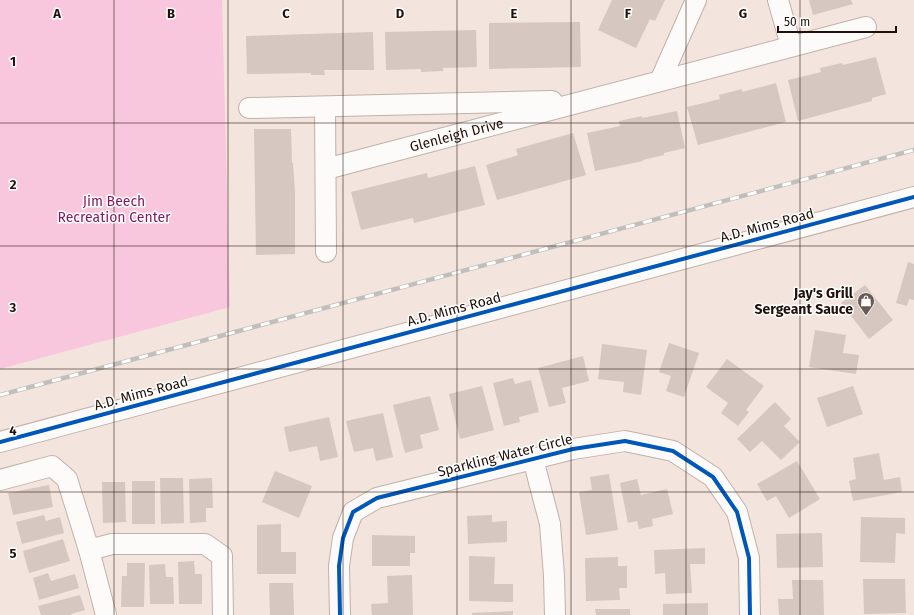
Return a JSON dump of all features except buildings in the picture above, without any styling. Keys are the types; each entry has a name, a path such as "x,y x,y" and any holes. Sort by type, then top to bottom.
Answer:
{"street":[{"path":"660,81 696,0"},
{"path":"778,0 791,46"},
{"name":"Glenleigh Drive","path":"326,169 866,27"},
{"name":"Glenleigh Drive","path":"249,108 586,100"},
{"path":"325,107 326,252"},
{"name":"A.D. Mims Road","path":"0,442 914,197"},
{"name":"Sparkling Water Circle","path":"340,615 339,566 343,538 353,512 377,498 574,449 625,441 673,451 713,477 736,512 749,558 750,615"},
{"path":"533,459 550,524 555,615"},
{"path":"0,480 52,466 67,480 106,615"},
{"path":"88,550 112,544 205,544 222,556 223,615"}],"green space":[{"name":"Jim Beech Recreation Center","path":"0,0 222,0 230,307 0,369"}],"railway":[{"path":"0,395 914,150"}],"cycle path":[{"path":"0,442 914,197"},
{"path":"340,615 339,566 343,538 353,512 377,498 573,449 625,441 673,451 713,477 737,512 749,558 750,615"}],"place":[{"name":"Jay's Grill Sergeant Sauce","path":"866,316"}]}
